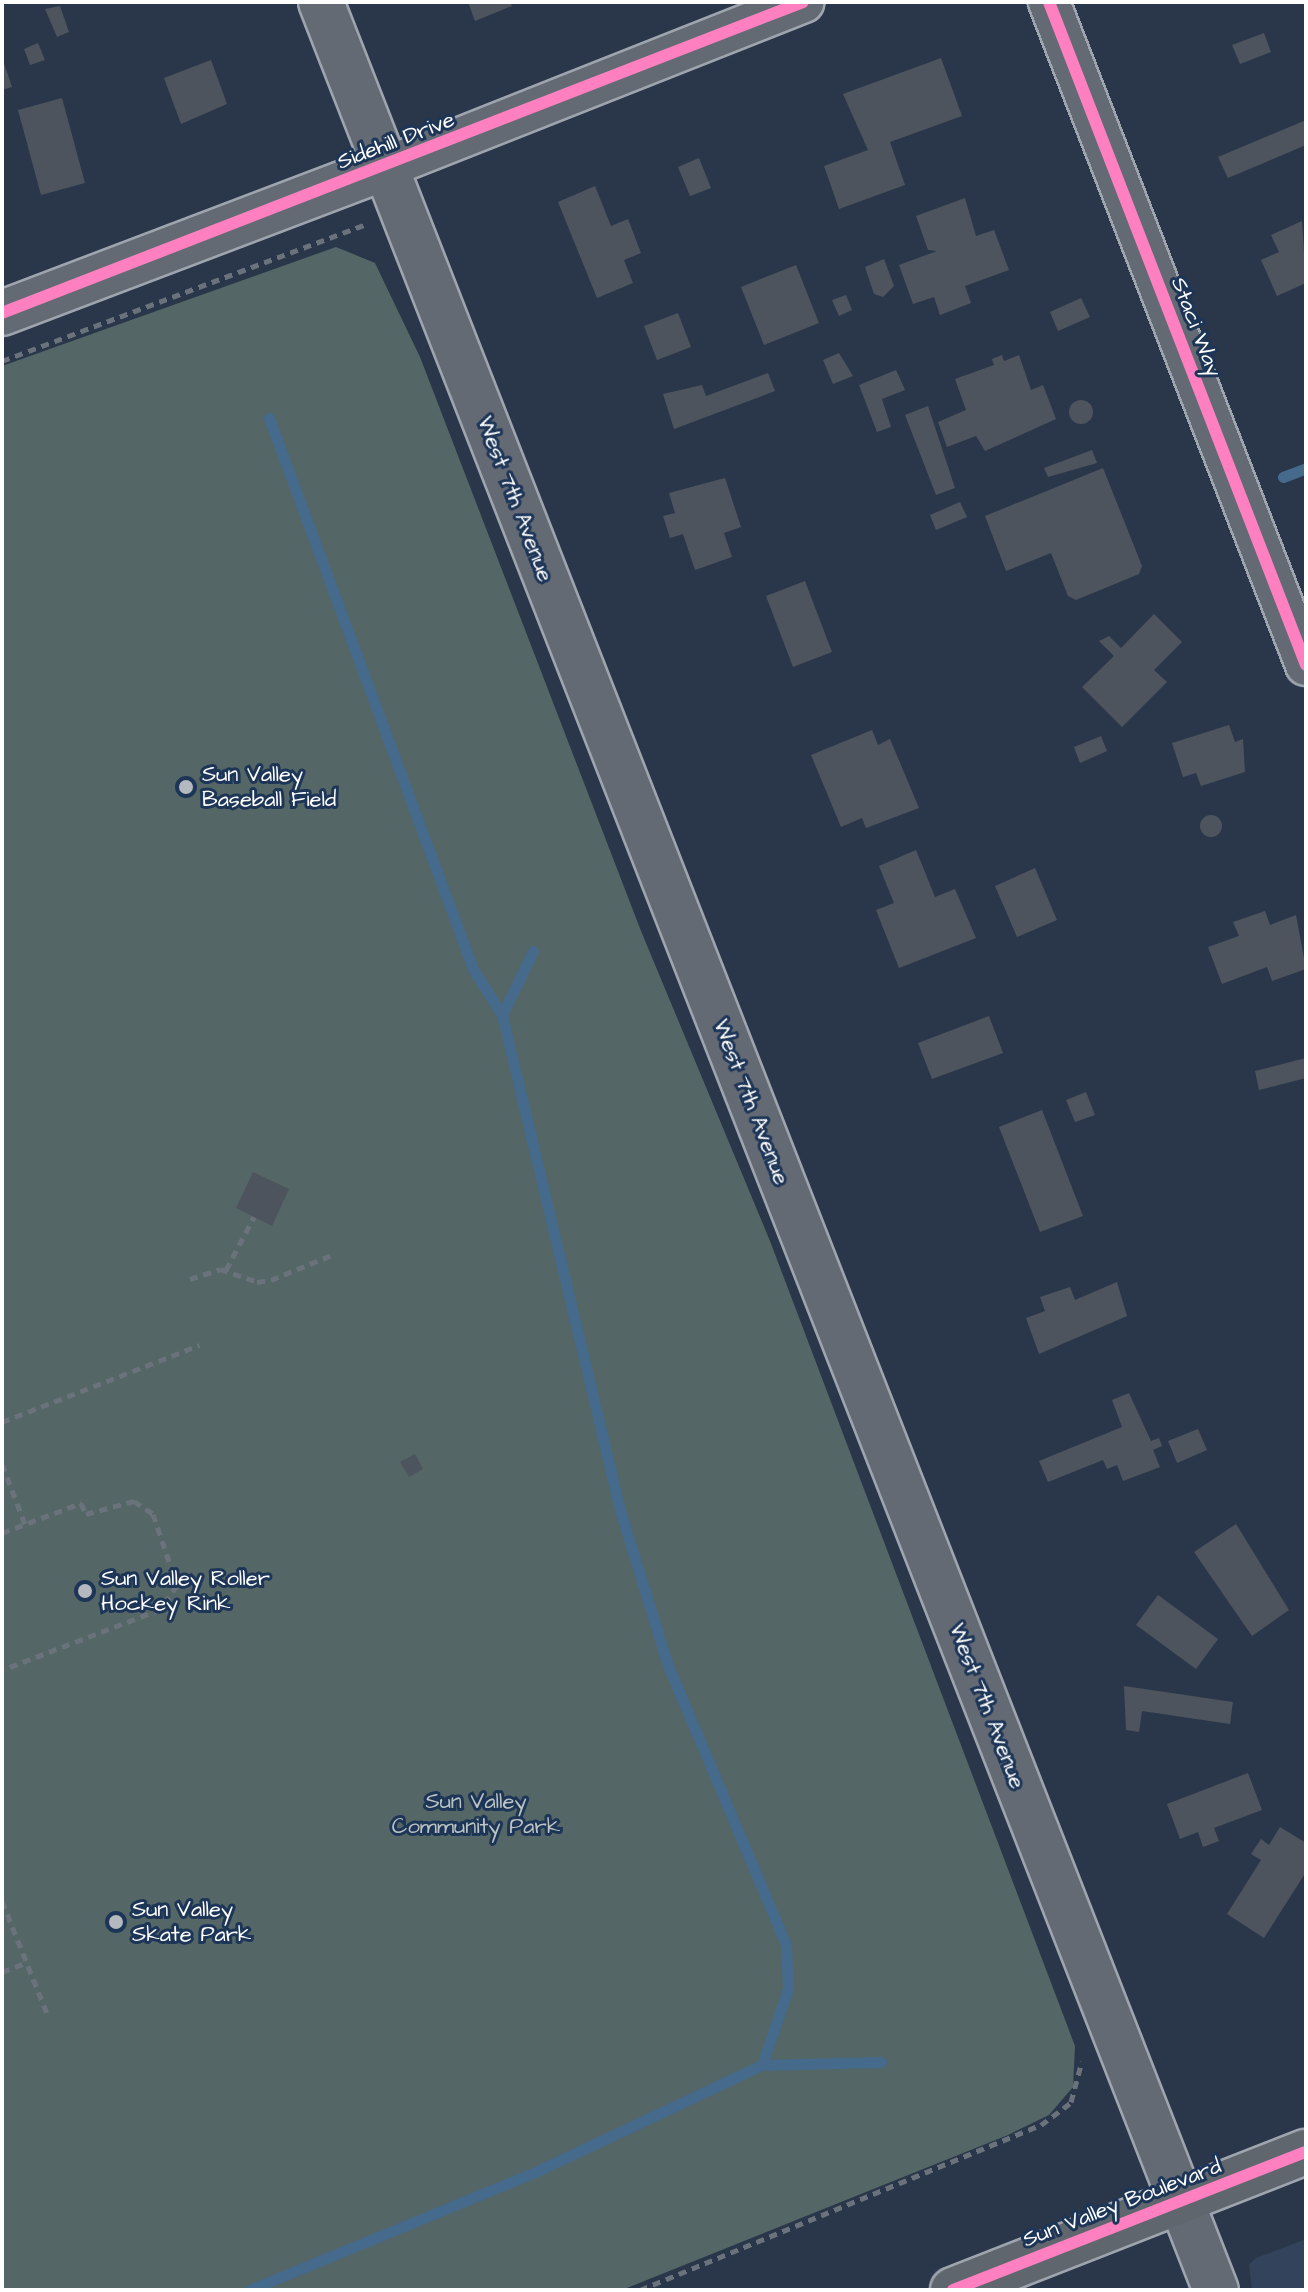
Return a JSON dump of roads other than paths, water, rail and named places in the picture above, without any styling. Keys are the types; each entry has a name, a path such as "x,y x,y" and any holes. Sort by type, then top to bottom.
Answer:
{"main road":[{"name":"West 7th Avenue","path":"321,2 372,173 1216,2290"},
{"name":"Sidehill Drive","path":"2,313 372,173"},
{"name":"Sun Valley Boulevard","path":"953,2290 1306,2152"}],"street":[{"name":"Sidehill Drive","path":"372,173 803,2"},
{"name":"Staci Way","path":"1049,2 1306,665"}],"waterway":[{"path":"269,418 473,969 502,1015 620,1510 667,1663 786,1945 788,1989 762,2065"},
{"path":"1283,477 1306,468"},
{"path":"502,1015 533,951"},
{"path":"249,2290 531,2174 762,2065 881,2062"}],"place":[{"name":"Sun Valley Baseball Field","path":"186,787"},
{"name":"Sun Valley Roller Hockey Rink","path":"85,1591"},
{"name":"Sun Valley Skate Park","path":"116,1922"}],"park label":[{"name":"Sun Valley Community Park","path":"476,1814"}]}
